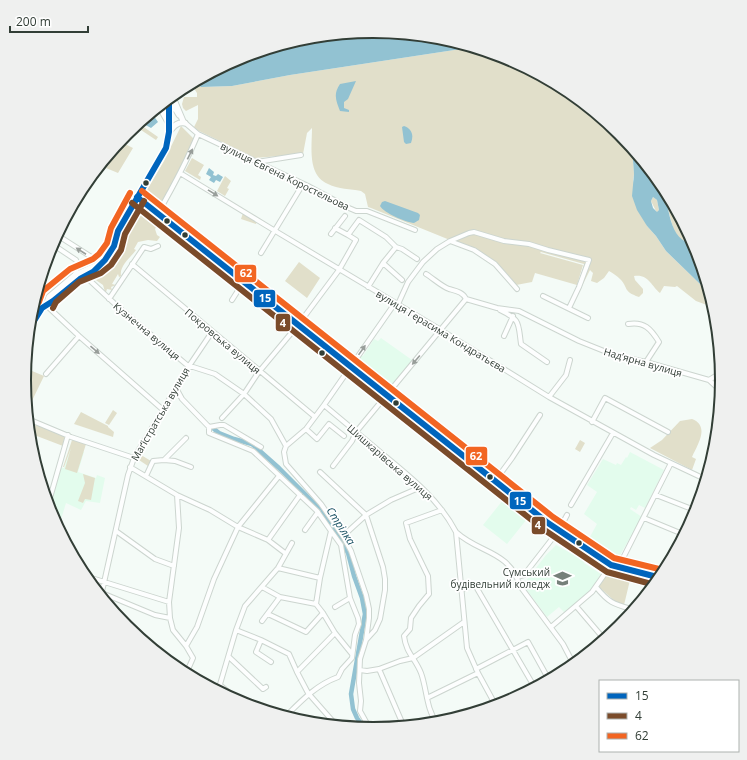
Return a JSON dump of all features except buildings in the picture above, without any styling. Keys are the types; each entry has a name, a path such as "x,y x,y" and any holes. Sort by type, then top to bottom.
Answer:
{"main road":[{"path":"175,101 184,122"},
{"path":"169,105 176,110 184,122"},
{"path":"46,305 49,297 75,275 93,272 105,260 114,246 118,231 166,148 170,125 167,106"},
{"path":"162,110 170,125"},
{"path":"169,132 176,124 184,122"},
{"path":"137,197 548,523 611,565 654,576"},
{"path":"38,314 40,310 54,301 83,274"},
{"path":"41,300 46,305"}],"street":[{"name":"вулиця Євгена Коростельова","path":"184,122 198,134 356,211 367,211 415,230"},
{"path":"158,213 193,148 198,134"},
{"path":"257,162 300,155"},
{"name":"вулиця Герасима Кондратьєва","path":"180,173 441,330 549,397 592,422 671,464 702,478"},
{"path":"261,253 303,184"},
{"path":"331,234 345,216"},
{"path":"348,235 359,220 386,237 396,247 402,249 417,260"},
{"path":"222,418 244,394 260,371 298,325 340,270 356,240 335,228"},
{"path":"62,239 93,258 96,257 113,233 118,231"},
{"path":"366,722 360,711 361,701 359,683 360,658 366,640 369,609 366,595 343,536 321,504 286,464 284,452 286,446 306,429 315,418 393,306 399,302 408,282 423,262 437,249 450,241 474,232 504,241 529,244 589,260 582,280 569,308"},
{"path":"450,241 474,250 496,264 517,289"},
{"path":"109,299 144,247 151,249 158,246"},
{"path":"368,287 396,247"},
{"path":"58,248 76,260 78,265 75,275"},
{"name":"Покровська вулиця","path":"132,264 315,418"},
{"path":"383,264 402,280"},
{"name":"Кузнечна вулиця","path":"83,274 109,299 189,366 215,374 244,394 271,419 286,446"},
{"name":"Надʼярна вулиця","path":"426,274 449,289 457,291 465,296 466,299 497,308 519,311 579,341 614,355 646,362 709,380 716,386"},
{"path":"232,300 244,281"},
{"path":"543,296 588,318"},
{"path":"333,466 352,441 356,432 466,299"},
{"path":"46,305 78,336 162,409"},
{"name":"Надʼярна вулиця","path":"497,308 513,316"},
{"path":"504,336 513,316"},
{"path":"513,316 519,325 521,344 547,362"},
{"path":"628,324 637,322 643,325 653,333 659,342 646,362"},
{"name":"Маґістратська вулиця","path":"103,590 130,467 162,409 212,332"},
{"path":"46,374 78,336"},
{"path":"549,397 566,375 570,360"},
{"path":"709,380 716,376"},
{"path":"176,388 182,399 209,427 209,434 253,451 265,460 279,476 318,512 341,546 350,598 359,624 355,635 352,658 342,669 338,677 308,693 290,712"},
{"path":"592,422 605,398 668,432"},
{"name":"Шишкарівська вулиця","path":"324,405 421,487 442,510 456,532 467,648 477,671 493,701"},
{"path":"494,480 512,458 540,415"},
{"path":"34,421 134,458"},
{"path":"306,429 317,439 329,424 352,441"},
{"path":"209,427 224,425 262,447"},
{"path":"571,505 613,433"},
{"path":"51,495 68,435"},
{"path":"164,460 186,438"},
{"path":"146,476 153,461 175,461 191,467"},
{"path":"618,568 671,464"},
{"path":"130,467 177,495 210,510 238,528 268,540 285,553"},
{"path":"320,472 366,515 383,566 385,579 384,597 380,619 376,630 366,640"},
{"path":"186,646 197,627 214,579 238,528 279,476"},
{"path":"343,536 366,515 396,498 421,487"},
{"path":"177,495 178,528 169,602 170,618 173,630 186,646 193,658 188,668"},
{"path":"268,540 300,495"},
{"path":"656,495 691,509"},
{"path":"433,717 430,712 420,672 405,646 404,636 410,628 410,618 429,594 428,576 410,538 406,523 442,510"},
{"path":"305,530 318,512"},
{"path":"518,577 524,575 559,530 567,515"},
{"path":"644,518 680,533"},
{"path":"116,531 154,559 174,566"},
{"path":"316,604 320,578 331,531"},
{"path":"456,532 464,538 499,556 510,565 518,577 520,586 563,644 571,660"},
{"path":"457,543 459,539 464,538"},
{"path":"223,687 220,685 236,630 245,606 278,568 285,553 292,543"},
{"path":"551,627 592,592 611,565"},
{"path":"278,568 320,578"},
{"path":"95,579 169,602"},
{"path":"461,590 475,585 532,683"},
{"path":"262,587 280,597 316,604 335,633 352,654"},
{"path":"596,587 609,602 629,608"},
{"path":"262,621 280,597"},
{"path":"109,598 155,615 170,618"},
{"path":"335,607 350,598"},
{"path":"576,606 601,636"},
{"path":"268,614 306,632 323,613"},
{"path":"360,670 367,671 379,669 413,658 464,622"},
{"path":"236,630 290,654 308,693 332,720"},
{"path":"297,672 335,633"},
{"path":"261,640 256,652 271,662"},
{"path":"427,698 477,671 512,649 528,642 547,676"},
{"path":"228,657 263,689 266,687"},
{"path":"379,669 402,721"}],"shaded area":[{"path":"329,40 277,52 307,44"},
{"path":"462,49 505,64 545,83 582,108 599,122 633,156 633,180 647,226 666,251 702,285 707,305 696,301 677,286 664,286 660,293 643,277 634,276 635,280 643,289 643,293 639,297 630,293 623,282 609,271 604,278 597,283 591,281 593,273 590,270 582,286 578,285 584,264 541,252 540,253 583,265 577,285 535,273 532,282 516,285 496,263 482,253 368,207 365,194 361,191 336,187 321,180 312,160 312,128 307,133 303,154 255,158 197,130 194,127 198,119 198,105 186,111 183,108 182,104 184,97 197,97 195,87 198,85 201,87 232,86 290,75"},
{"path":"181,126 194,139 182,166 160,207 144,195 164,161"},
{"path":"143,127 158,137 156,140 140,129"},
{"path":"125,144 133,148 118,173 106,168"},
{"path":"192,158 204,165 198,175 201,177 200,180 185,171"},
{"path":"225,176 231,181 225,196 217,191"},
{"path":"653,197 657,200 659,210 657,213 651,201"},
{"path":"666,203 687,242 680,239 674,231"},
{"path":"136,206 146,213 149,213 150,216 159,223 155,229 157,235 160,237 157,241 148,240 138,242 134,249 136,250 122,269 121,276 119,277 118,274 112,284 116,285 111,287 112,290 107,289 105,292 103,285 93,278 107,262 116,248 119,234"},
{"path":"243,213 257,221 256,224 241,219"},
{"path":"299,262 320,278 307,298 285,281"},
{"path":"381,338 412,360 391,386 389,384 387,387 356,362 361,355 363,356 374,339 378,341"},
{"path":"31,371 44,376 32,401"},
{"path":"113,410 117,413 109,425 105,423"},
{"path":"81,412 108,426 114,432 113,437 74,424"},
{"path":"692,419 700,426 701,436 692,457 696,459 692,470 650,448 662,440 680,421"},
{"path":"34,422 66,436 63,446 36,436"},
{"path":"72,440 86,444 77,473 65,469 71,448 63,467"},
{"path":"580,440 585,443 580,452 575,449"},
{"path":"71,448 84,452 78,472 96,478 97,475 105,478 100,503 86,501 81,510 66,503 61,520 51,495 59,467 64,468"},
{"path":"630,452 664,470 645,508 639,505 636,510 631,507 630,509 642,517 616,562 586,544 597,524 584,514 597,492 587,485 603,459 616,465 617,463 621,465"},
{"path":"141,455 151,461 148,466 139,460"},
{"path":"83,474 95,478 91,500 85,499 83,503 78,501 85,483"},
{"path":"503,500 527,519 507,544 483,525"},
{"path":"562,536 608,566 605,571 559,541"},
{"name":"Сумський будівельний коледж","path":"556,545 585,561 584,563 601,574 592,588 565,613 559,607 547,617 523,585 546,555"},
{"path":"622,563 657,571 654,575 622,567"},
{"path":"616,569 652,579 649,583 613,574"},
{"path":"606,573 630,580 624,605 618,604 598,586"}],"water":[{"path":"351,38 396,38 418,40 462,49 290,75 232,86 201,87 198,85 242,64 277,52 329,40"},
{"path":"356,81 348,99 344,102 344,108 349,110 349,112 340,111 337,104 336,91 340,84"},
{"path":"154,117 158,122 151,128 145,125"},
{"path":"404,126 412,133 411,143 406,144 404,142 402,127"},
{"path":"633,156 645,171 667,204 673,226 682,240 687,242 702,285 666,251 637,210 632,196 634,174","holes":["653,197 657,200 659,210 657,212 653,208 651,201"]},
{"path":"209,168 214,172 213,175 216,176 218,174 223,177 220,182 216,180 214,183 209,180 211,177 206,174"},
{"path":"385,201 418,213 420,215 419,220 414,223 390,214 380,206 382,202"}],"waterway":[{"name":"Стрілка","path":"214,429 219,433 234,439 252,444 279,468 322,511 348,553 362,598 365,614 351,694 353,709 360,722"}],"transit line":[{"name":"15","path":"38,315 42,308 80,279 93,272 105,260 114,246 118,231 166,148 169,132 169,105"},
{"name":"62","path":"142,191 553,517 614,558 659,569"},
{"name":"62","path":"43,291 70,269 93,259 99,254 107,243 111,228 130,193"},
{"name":"15","path":"137,197 548,523 611,565 654,576"},
{"name":"4","path":"53,308 56,302 79,282 101,273 111,265 121,250 125,234 144,201"},
{"name":"4","path":"132,203 543,529 607,572 649,583"}],"place":[{"name":"Сумський будівельний коледж","path":"563,578"}]}
